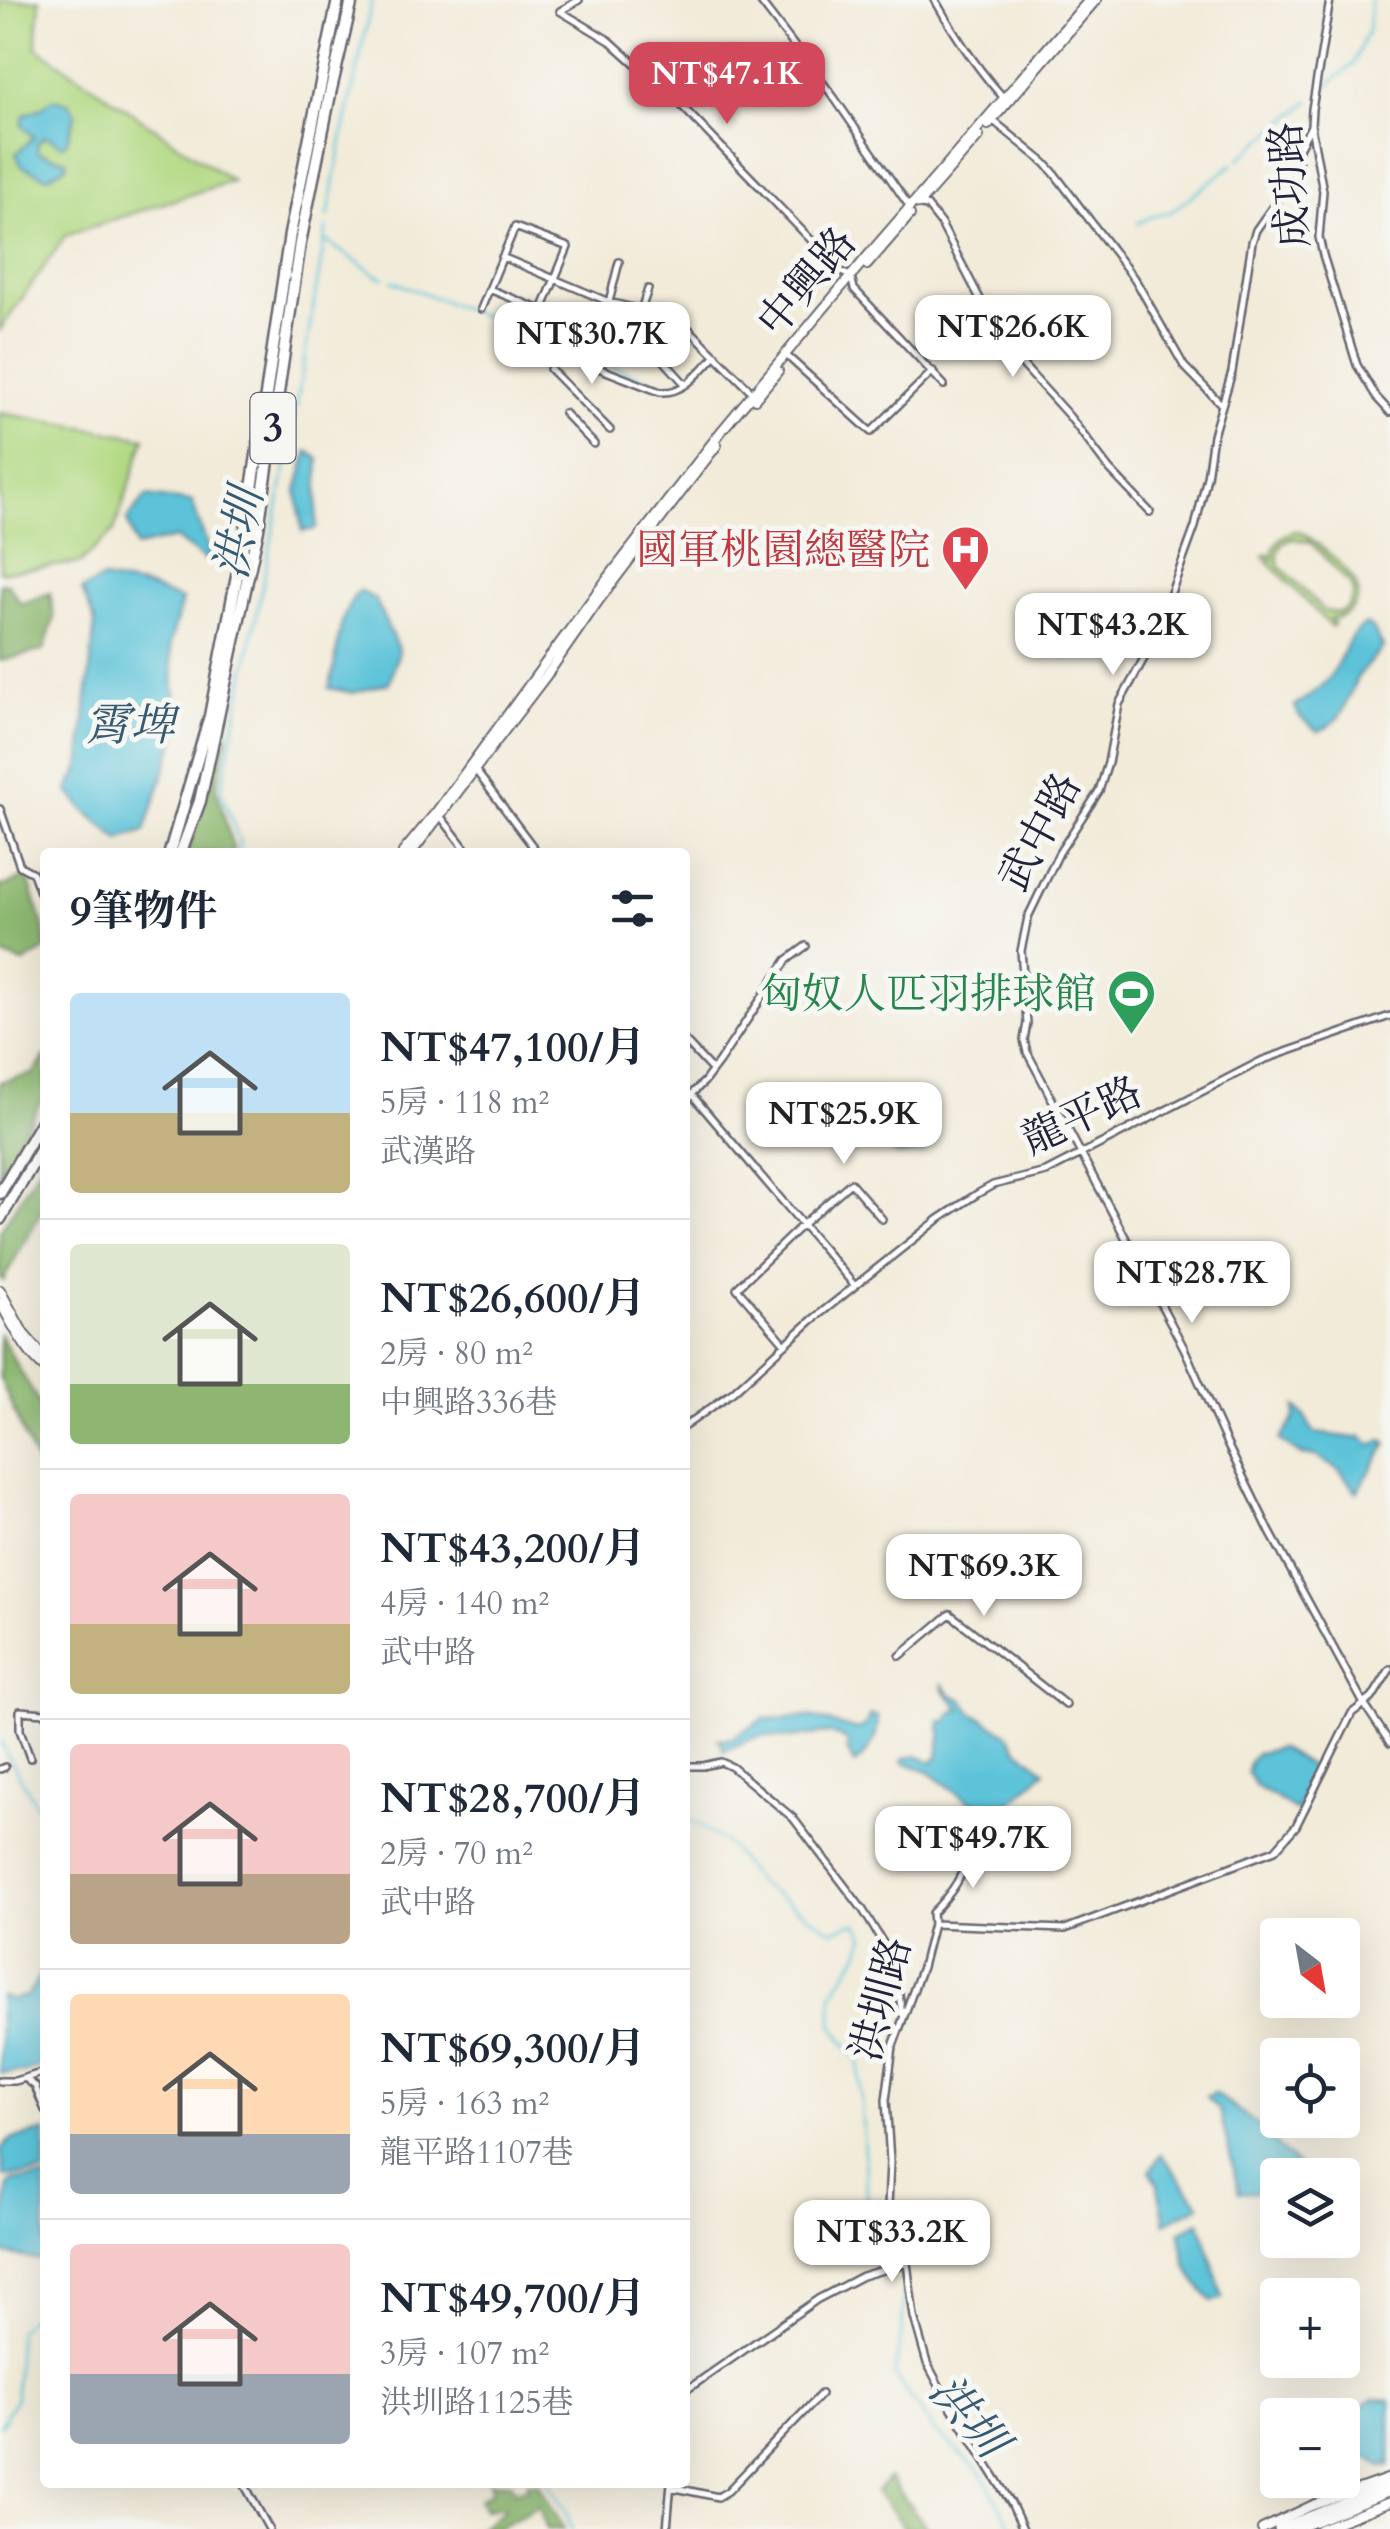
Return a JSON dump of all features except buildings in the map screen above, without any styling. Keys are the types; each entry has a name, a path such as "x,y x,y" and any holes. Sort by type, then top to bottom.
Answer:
{"highway":[{"name":"3","path":"171,848 210,716 246,529 290,234 338,0"},
{"name":"3","path":"182,848 200,801 258,529 300,243 352,0"},
{"path":"0,1193 40,1125"},
{"path":"0,1219 40,1151"},
{"path":"1280,2529 1390,2485"},
{"path":"1295,2529 1390,2485"}],"main road":[{"name":"中興路","path":"406,848 473,767 788,356 1093,0"},
{"name":"中興路","path":"415,848 442,817 595,595 753,393 788,356"},
{"path":"0,1290 4,1306 40,1365"},
{"path":"22,1336 40,1353"},
{"path":"1262,2529 1311,2506 1390,2485"},
{"path":"1320,2529 1390,2502"}],"street":[{"path":"579,0 560,12 610,41 685,109 852,279 854,289 944,385"},
{"path":"760,0 834,96 907,203 927,206 941,224 1003,343 1060,406 1109,470 1150,512"},
{"path":"935,0 955,34 1006,100"},
{"name":"成功路","path":"1330,0 1312,109 1323,191 1319,237 1357,365 1390,412"},
{"path":"990,118 1046,163 1136,281 1184,366 1222,405"},
{"name":"武中路","path":"1312,126 1299,148 1292,179 1256,230 1252,242 1232,372 1213,435 1196,526 1153,642 1119,704 1099,791 1059,853 1033,904 1021,951 1027,1023 1024,1046 1184,1348 1270,1532 1364,1704 1390,1742"},
{"path":"481,309 515,226 568,246 542,310"},
{"path":"502,257 609,302 688,329 753,393"},
{"path":"619,262 609,302 585,358 660,392 672,393 679,391 716,354"},
{"path":"489,288 658,354 685,385"},
{"path":"641,310 648,289"},
{"path":"788,356 871,432 933,371"},
{"path":"550,369 610,430"},
{"path":"564,413 594,444"},
{"path":"473,767 534,848"},
{"path":"0,809 20,866 33,873 40,892"},
{"path":"442,817 465,848"},
{"path":"806,946 787,960 692,1095 855,1286"},
{"name":"龍平路","path":"690,1422 733,1392 785,1344 939,1219 977,1194 993,1185 1046,1172 1263,1060 1390,1016"},
{"path":"690,1046 712,1070"},
{"path":"785,1344 738,1288 803,1224 852,1183 882,1219"},
{"path":"900,1656 950,1614 1066,1705"},
{"name":"洪圳路","path":"1023,2529 927,2363 914,2317 907,2263 888,2208 886,2100 893,2046 933,1924 1065,1929 1275,1850 1296,1826 1352,1713 1372,1698 1390,1669"},
{"path":"30,1758 20,1730 20,1711 40,1713"},
{"path":"690,1766 721,1762 732,1767 794,1818 863,1910 894,1961 902,2017"},
{"path":"933,1924 932,1912 960,1880 972,1848"},
{"path":"0,2081 40,2074"},
{"path":"26,2078 40,2098"},
{"path":"690,2388 818,2299 862,2276 907,2263"},
{"path":"684,2488 718,2496 728,2491 821,2394"},
{"path":"246,2488 270,2529"},
{"path":"667,2529 671,2488"}],"green space":[{"path":"0,0 40,0 36,47 232,181 66,235 0,330"},
{"path":"0,413 145,438 114,531 80,563 0,572"},
{"path":"1297,531 1320,546 1356,586 1355,604 1348,613 1330,619 1334,624 1331,627 1264,557 1267,554 1272,559 1279,540","holes":["1291,538 1310,542 1351,585 1354,595 1348,608 1338,613 1324,611 1280,566 1278,553 1284,543"]},
{"path":"0,583 8,584 21,604 50,593 54,619 44,650 0,661"},
{"path":"223,731 228,734 216,788 233,848 188,848"},
{"path":"27,876 40,916 40,953 24,963 0,954 0,886"},
{"path":"40,1064 40,1103 0,1174 0,1082 33,1074"},
{"path":"40,1166 40,1214 3,1281 0,1231"},
{"path":"0,1335 40,1405 40,1473 0,1378"},
{"path":"889,2478 928,2529 905,2529 876,2491"},
{"path":"541,2488 564,2529 547,2529 539,2506 496,2529 478,2529 504,2510 484,2510 479,2500 493,2490"}],"water":[{"path":"53,99 68,103 76,113 66,143 61,145 46,136 38,142 37,152 66,160 66,166 47,177 22,166 16,154 34,137 22,125 24,115"},
{"path":"308,451 319,459 316,529 302,531 297,491"},
{"path":"146,496 192,502 212,560 207,561 175,538 136,547 127,520"},
{"name":"霄埤","path":"103,579 146,587 182,600 170,644 178,731 145,831 119,840 84,810 68,790 80,768 95,622 82,590"},
{"path":"359,591 375,599 399,651 389,683 353,693 329,688 341,625"},
{"path":"1366,624 1383,647 1356,680 1339,717 1318,731 1299,716 1295,706 1328,679 1348,642"},
{"path":"906,1106 925,1109 931,1119 932,1136 924,1152 898,1155 877,1143 885,1116"},
{"path":"1296,1407 1315,1433 1361,1436 1372,1445 1383,1440 1387,1444 1357,1492 1340,1471 1316,1456 1301,1455 1280,1440 1295,1418"},
{"path":"942,1683 972,1712 1009,1735 1017,1748 1045,1771 992,1819 926,1770 903,1762 904,1758 918,1756 932,1763 938,1757 940,1721 946,1722 951,1713 961,1709 944,1691"},
{"path":"870,1715 878,1717 875,1737 854,1764 847,1750 849,1744 828,1733 787,1738 762,1736 723,1751 718,1739 732,1738 763,1719 810,1717 858,1730 866,1725"},
{"path":"1279,1748 1314,1768 1297,1811 1256,1786 1247,1773 1255,1754"},
{"path":"40,1975 40,2066 26,2072 0,2073 0,1996 13,2000 28,1995"},
{"path":"1214,2093 1260,2126 1260,2138 1271,2138 1290,2158 1260,2158 1260,2191 1239,2193 1220,2112 1206,2097"},
{"path":"40,2132 40,2173 4,2177 1,2150 10,2140"},
{"path":"1161,2154 1200,2205 1165,2223 1157,2182 1150,2170"},
{"path":"40,2178 40,2260 7,2254 2,2248 8,2185 12,2181"},
{"path":"1200,2222 1223,2298 1212,2301 1189,2270 1180,2232"},
{"path":"1374,2399 1390,2400 1390,2466 1382,2467 1360,2456 1360,2408"}],"waterway":[{"name":"洪圳","path":"328,217 372,0"},
{"path":"1320,92 1353,64 1368,30 1371,0"},
{"path":"1239,159 1310,101"},
{"path":"1138,223 1171,212 1233,164"},
{"name":"洪圳","path":"239,848 221,792 285,472 327,226"},
{"path":"326,241 384,278"},
{"path":"392,281 669,388"},
{"path":"0,1742 40,1811"},
{"name":"洪圳","path":"690,1819 727,1844 759,1884 833,1931 857,1924 865,1936 858,1955 832,1995 832,2025 859,2061 867,2209 894,2246 905,2279 902,2332 894,2375 934,2430 981,2472 1013,2529"},
{"path":"0,2426 16,2398 18,2330 37,2310 40,2289"},
{"path":"552,2488 572,2529"}],"place":[{"name":"國軍桃園總醫院","path":"965,592"},
{"name":"匈奴人匹羽排球館","path":"1131,1036"}]}
